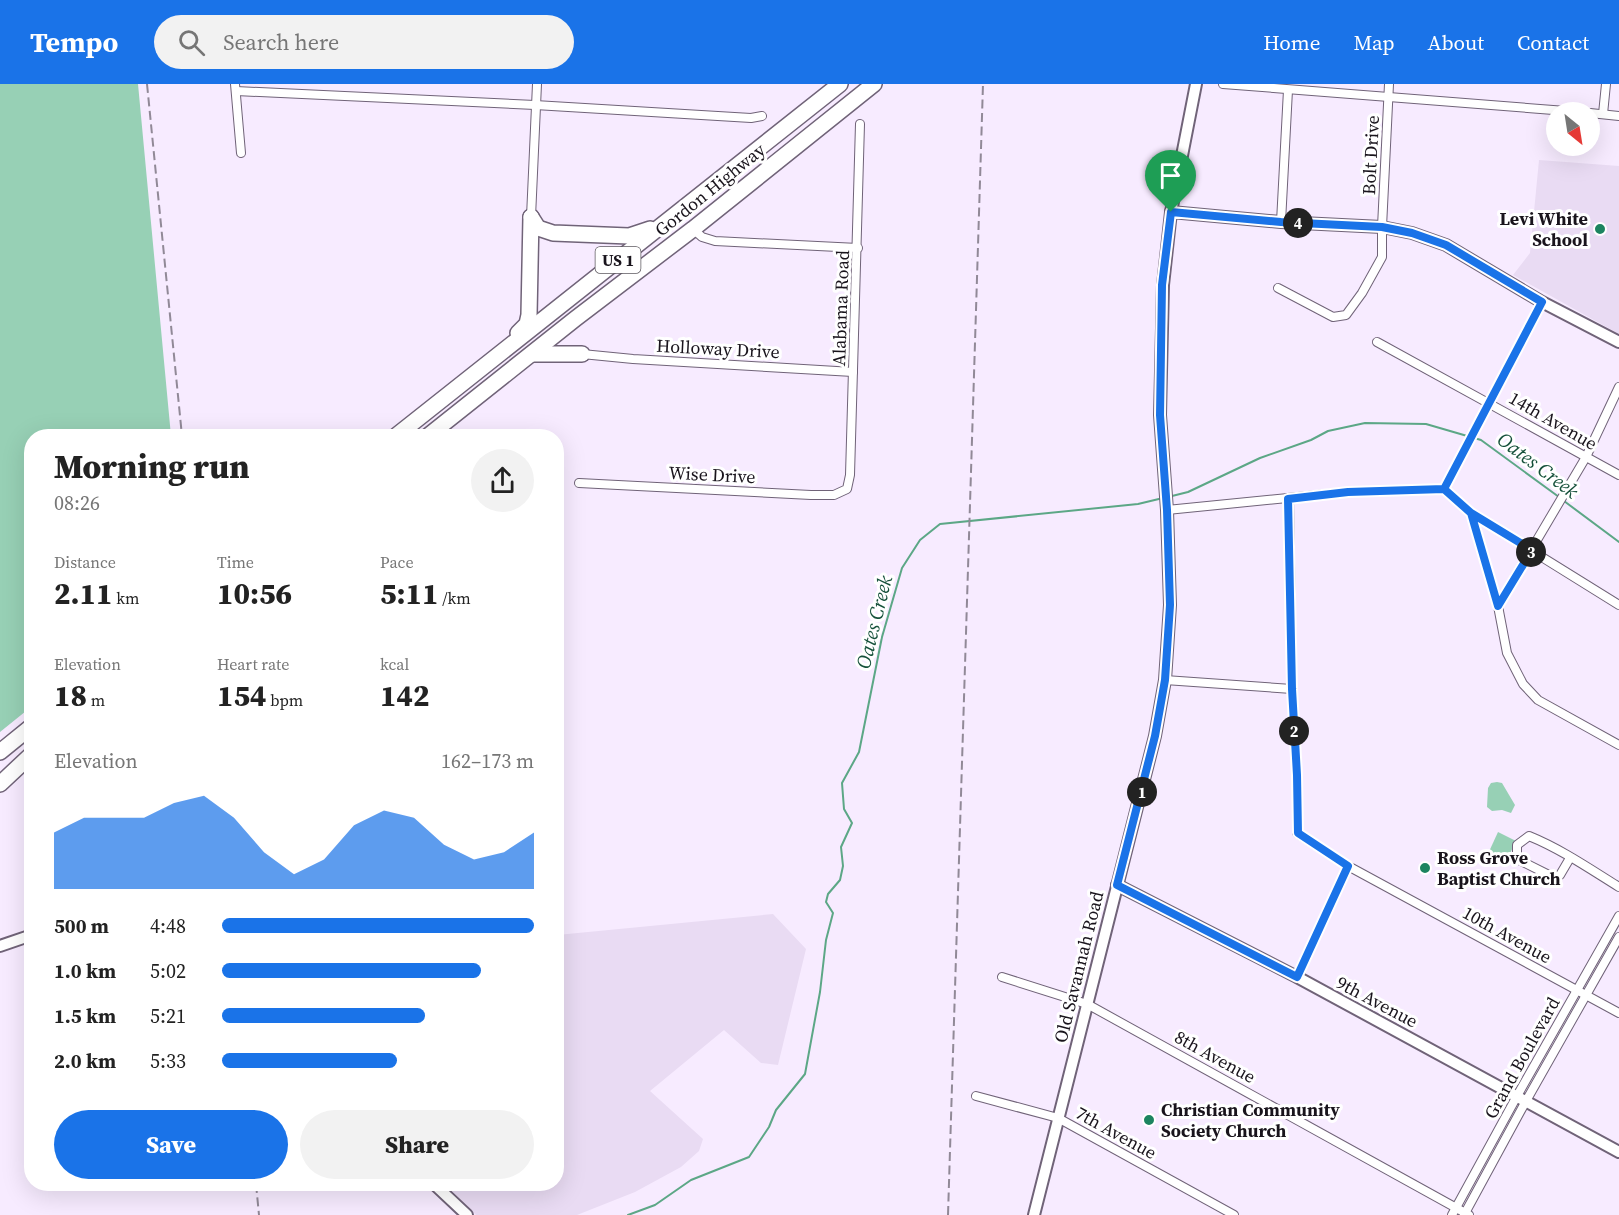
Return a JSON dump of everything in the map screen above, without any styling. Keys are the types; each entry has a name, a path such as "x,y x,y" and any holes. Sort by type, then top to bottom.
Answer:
{"highway":[{"name":"Gordon Highway","path":"405,429 840,84"},
{"name":"Gordon Highway","path":"437,429 874,84"},
{"path":"531,217 538,228 552,233 629,236 662,225"},
{"path":"508,348 527,324 529,315 531,217"},
{"path":"575,319 570,343 582,354"},
{"path":"532,354 582,354"},
{"path":"0,752 24,732"},
{"path":"0,784 24,762"}],"street":[{"path":"531,217 537,84"},
{"name":"Old Savannah Road","path":"1034,1215 1155,736 1165,680 1170,605 1160,415 1162,285 1171,212 1196,84"},
{"path":"1223,84 1546,109"},
{"name":"Bolt Drive","path":"1278,288 1333,317 1346,315 1362,293 1382,256 1389,84"},
{"path":"1604,114 1606,84"},
{"path":"241,153 236,88 762,117"},
{"path":"1281,222 1288,90"},
{"path":"1600,114 1619,116"},
{"name":"Alabama Road","path":"844,492 850,475 860,124"},
{"path":"1171,212 1281,222 1382,227 1412,233 1446,245 1542,302 1619,342"},
{"path":"693,229 702,237 715,241 858,248"},
{"path":"1444,489 1542,302"},
{"name":"14th Avenue","path":"1377,342 1619,475"},
{"name":"Holloway Drive","path":"582,354 853,372"},
{"path":"1498,606 1586,457 1619,387"},
{"name":"Wise Drive","path":"579,483 811,495 834,495 844,492"},
{"path":"1166,500 1288,499 1348,492 1444,489 1471,513 1619,605"},
{"path":"1165,680 1292,689 1288,499"},
{"path":"1471,513 1498,606 1507,653 1522,684 1538,700 1619,746"},
{"name":"10th Avenue","path":"1292,689 1298,833 1348,866 1619,1013"},
{"path":"1570,858 1560,875 1555,878 1517,860 1517,845 1529,836 1548,844 1619,887"},
{"path":"1297,977 1348,866"},
{"name":"9th Avenue","path":"1117,885 1297,977 1619,1152"},
{"name":"Grand Boulevard","path":"1466,1214 1521,1098 1577,990 1619,916"},
{"path":"0,946 24,937"},
{"name":"Grand Boulevard","path":"1454,1211 1521,1098 1587,996 1619,937"},
{"name":"8th Avenue","path":"1002,977 1087,1004 1454,1211 1466,1214"},
{"name":"7th Avenue","path":"976,1096 1058,1118 1234,1215"},
{"path":"441,1191 467,1215"}],"shaded area":[{"path":"1539,160 1619,166 1619,334 1513,275 1530,253"},
{"path":"773,914 806,949 778,1065 761,1063 724,1030 650,1091 703,1139 699,1151 681,1167 635,1192 577,1215 476,1215 452,1191 564,1191 564,934"}],"green space":[{"path":"0,84 138,84 170,429 24,429 24,713 0,732"},
{"path":"1491,783 1502,783 1515,805 1511,813 1502,810 1492,811 1487,807 1488,788"},
{"path":"1498,832 1516,841 1505,864 1487,856"}],"waterway":[{"name":"Oates Creek","path":"1168,497 1188,492 1260,458 1311,440 1328,431 1365,423 1426,424 1481,440 1559,497"},
{"name":"Oates Creek","path":"628,1215 655,1205 691,1180 749,1157 769,1127 776,1110 805,1074 820,992 826,940 833,913 826,902 828,894 840,880 843,866 841,847 852,823 844,809 842,783 859,752 882,637 902,568 920,540 940,524 1138,504 1163,498"},
{"name":"Oates Creek","path":"1564,501 1619,542"}],"railway":[{"path":"147,84 181,429"},
{"path":"948,1215 983,84"},
{"path":"257,1191 259,1215"}],"place":[{"name":"Levi White School","path":"1600,229"},
{"name":"Ross Grove Baptist Church","path":"1425,868"},
{"name":"Christian Community Society Church","path":"1149,1120"}],"route":[{"path":"1171,212 1162,285 1160,415 1167,510 1170,605 1165,680 1155,736 1117,885 1297,977 1348,866 1298,833 1296,823 1297,775 1292,689 1288,499 1348,492 1444,489 1471,513 1498,606 1532,550 1471,513 1444,489 1542,302 1446,245 1412,233 1382,227 1281,222 1171,212"}]}
